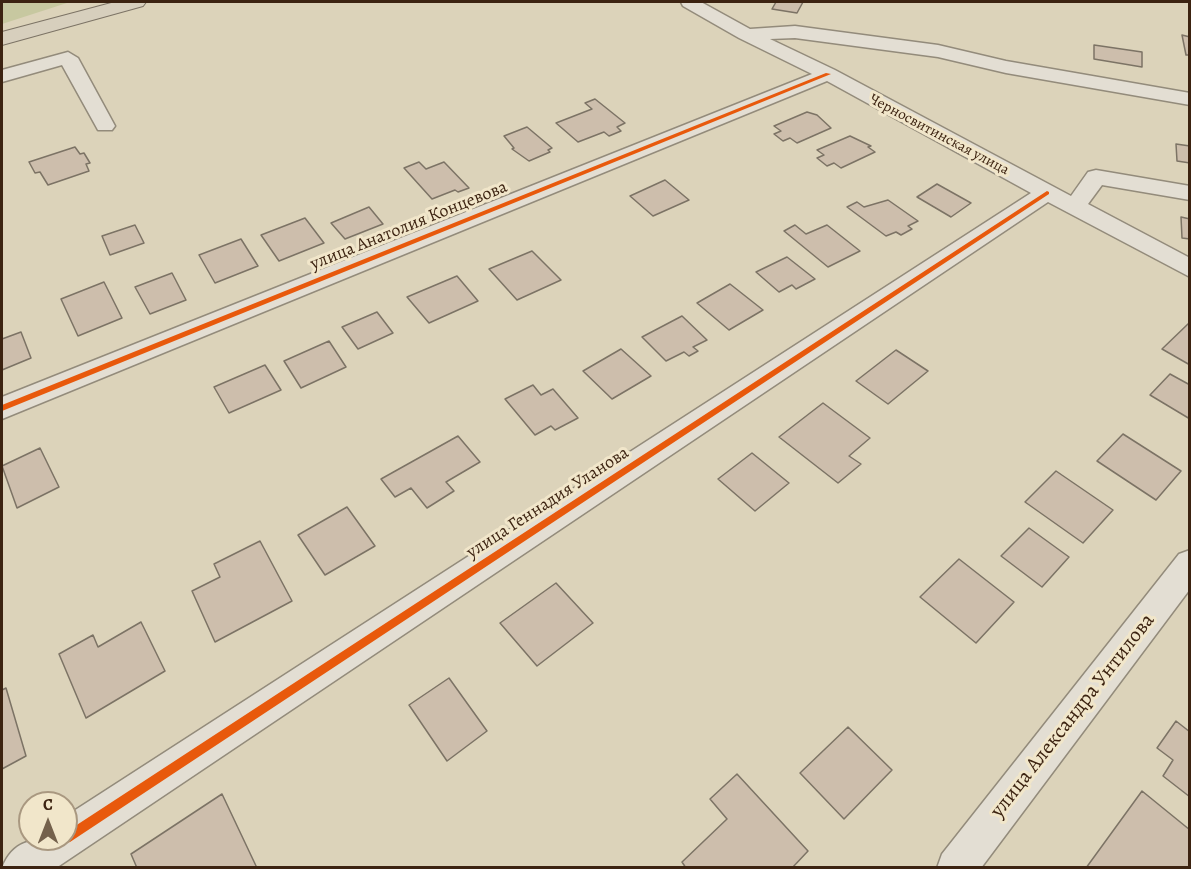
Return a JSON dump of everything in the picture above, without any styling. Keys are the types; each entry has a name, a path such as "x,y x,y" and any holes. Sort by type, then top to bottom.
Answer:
{"main road":[{"path":"2,39 136,2"}],"street":[{"name":"Черносвитинская улица","path":"689,2 1190,268"},
{"path":"746,34 795,32 938,51 1006,67 1190,99"},
{"path":"2,76 68,58 105,126"},
{"name":"улица Анатолия Концевова","path":"2,408 828,74"},
{"path":"1074,208 1096,177 1190,193"},
{"name":"улица Геннадия Уланова","path":"78,829 1047,193"},
{"name":"улица Александра Унтилова","path":"956,867 1190,564"},
{"name":"улица Геннадия Уланова","path":"21,867 45,851"}],"green space":[{"path":"2,2 70,2 2,24"}],"building":[{"path":"776,2 803,2 797,13 772,9"},
{"path":"1182,35 1190,37 1190,55 1186,55"},
{"path":"1094,45 1142,52 1142,67 1094,59"},
{"path":"595,99 625,123 617,127 621,131 609,136 604,132 578,142 556,123 592,109 585,103"},
{"path":"807,112 817,115 831,128 797,143 790,138 783,141 774,134 781,131 774,126"},
{"path":"527,127 552,148 548,150 550,152 529,161 512,149 514,148 504,136"},
{"path":"850,136 871,146 868,147 875,152 841,168 834,163 827,166 817,158 824,155 817,150"},
{"path":"1176,144 1190,146 1190,163 1177,161"},
{"path":"75,147 80,154 84,153 90,163 86,164 89,171 48,185 40,172 35,173 29,162"},
{"path":"419,162 426,169 444,162 469,188 458,192 455,190 432,199 404,168"},
{"path":"665,180 689,200 653,216 630,196"},
{"path":"937,184 971,203 951,217 917,197"},
{"path":"888,200 918,221 908,226 912,229 901,235 896,232 886,236 847,207 857,202 864,207"},
{"path":"369,207 383,224 345,239 331,223"},
{"path":"1181,217 1190,219 1190,239 1182,238"},
{"path":"305,218 324,243 279,261 261,235"},
{"path":"135,225 144,243 110,255 102,236"},
{"path":"795,225 806,234 827,225 860,251 828,267 784,231"},
{"path":"241,239 258,266 215,283 199,255"},
{"path":"532,251 561,280 517,300 489,269"},
{"path":"787,257 815,279 796,289 792,285 779,292 756,272"},
{"path":"172,273 186,300 150,314 135,287"},
{"path":"457,276 478,301 429,323 407,297"},
{"path":"104,282 122,318 78,336 61,299"},
{"path":"730,284 763,310 729,330 697,303"},
{"path":"377,312 393,333 358,349 342,327"},
{"path":"682,316 707,340 693,347 698,351 689,356 684,352 666,361 642,337"},
{"path":"1190,323 1190,365 1162,349"},
{"path":"21,332 31,358 2,370 2,339"},
{"path":"329,341 346,367 301,388 284,361"},
{"path":"621,349 651,376 612,399 583,371"},
{"path":"896,350 928,371 888,404 856,381"},
{"path":"265,365 281,390 229,413 214,387"},
{"path":"1170,374 1190,385 1190,419 1150,395"},
{"path":"533,385 541,395 553,389 578,418 555,430 551,426 535,435 505,399"},
{"path":"823,403 870,438 849,456 861,464 838,483 779,437"},
{"path":"1123,434 1181,471 1156,500 1097,461"},
{"path":"458,436 480,462 446,482 454,491 427,508 411,488 395,497 381,479"},
{"path":"40,448 59,487 17,508 2,466"},
{"path":"752,453 789,483 755,511 718,479"},
{"path":"1056,471 1113,510 1083,543 1025,502"},
{"path":"347,507 375,546 325,575 298,535"},
{"path":"1029,528 1069,557 1042,587 1001,556"},
{"path":"260,541 292,601 215,642 192,591 220,577 214,564"},
{"path":"959,559 1014,602 976,643 920,597"},
{"path":"556,583 593,623 537,666 500,623"},
{"path":"141,622 165,671 86,718 59,654 93,635 98,647"},
{"path":"449,678 487,731 447,761 409,705"},
{"path":"6,688 26,756 2,769 2,690"},
{"path":"1176,721 1190,732 1190,797 1163,776 1173,760 1157,748"},
{"path":"848,727 892,770 844,819 800,773"},
{"path":"737,774 808,851 792,868 686,868 682,862 727,819 710,799"},
{"path":"1142,791 1190,830 1190,868 1086,868"},
{"path":"222,794 257,868 137,868 131,854"}],"cycle path":[{"path":"2,408 828,74"},
{"path":"78,830 1047,193"}]}
